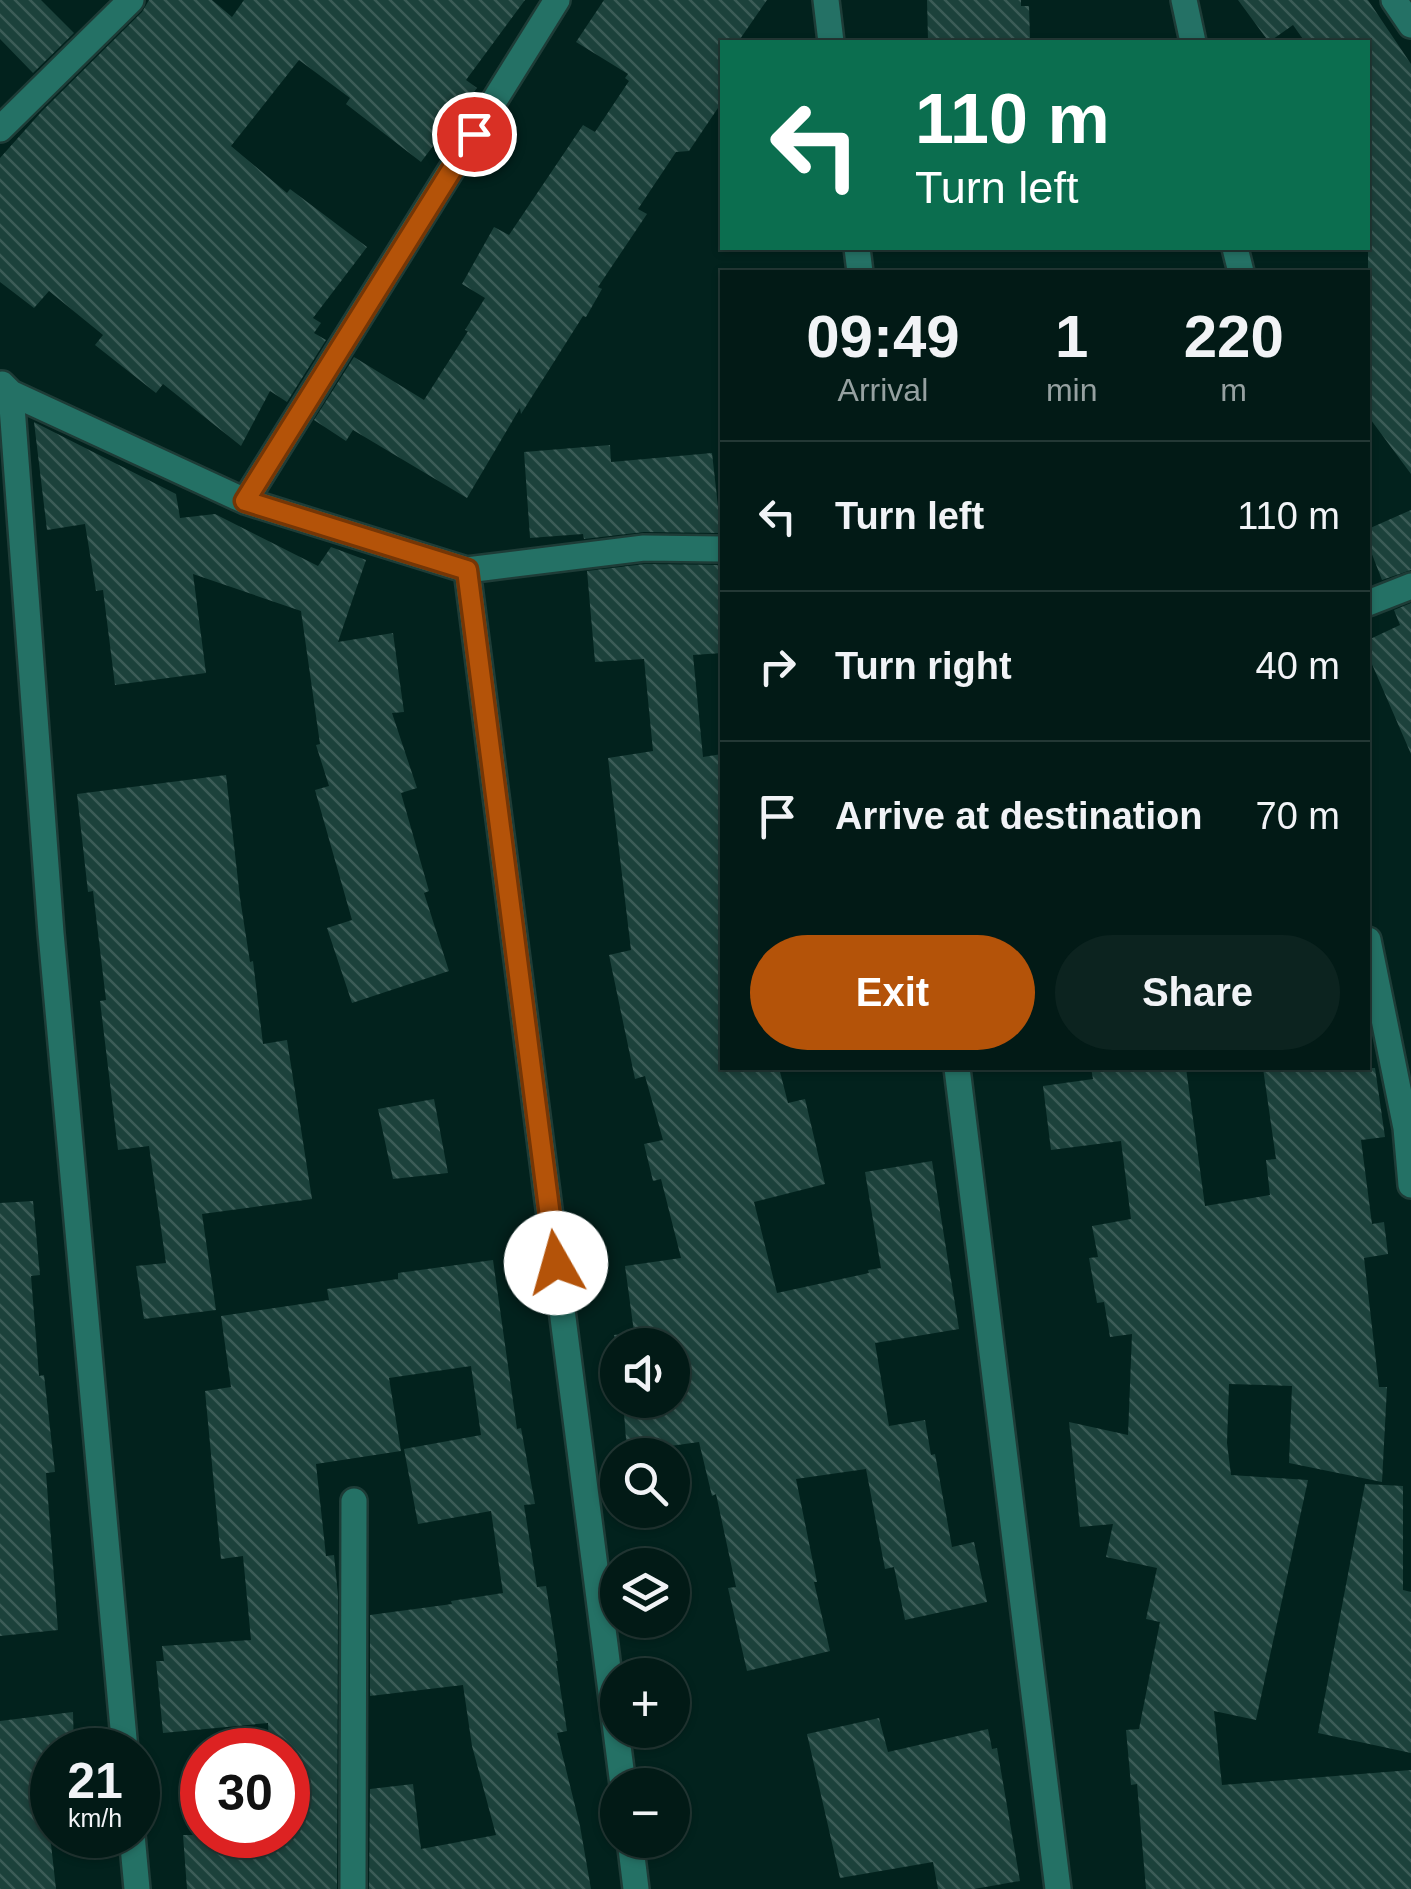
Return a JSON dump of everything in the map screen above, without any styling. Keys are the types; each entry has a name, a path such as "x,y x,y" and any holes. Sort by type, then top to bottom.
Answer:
{"street":[{"path":"0,129 131,0"},
{"path":"245,501 557,0"},
{"path":"826,0 832,40"},
{"path":"1184,0 1193,40"},
{"path":"1394,0 1411,25"},
{"path":"5,388 245,501 467,570 644,548 720,549"},
{"path":"5,388 122,1728"},
{"path":"467,570 621,1768"},
{"path":"1370,603 1411,586"},
{"path":"1370,950 1406,1128 1411,1185"},
{"path":"958,1070 1058,1889"},
{"path":"352,1889 354,1502"},
{"path":"134,1858 137,1889"},
{"path":"632,1858 636,1889"}],"building":[{"path":"0,0 41,0 74,33 33,73 0,39"},
{"path":"149,0 212,0 232,17 244,0 525,0 466,80 477,88 421,162 346,104 350,98 299,60 231,146 287,193 290,189 367,247 313,318 321,323 314,333 326,340 287,402 270,391 241,446 163,384 156,393 95,345 103,335 49,291 34,308 0,282 0,158 142,12"},
{"path":"604,0 767,0 739,40 720,40 720,105 689,151 676,152 638,209 647,214 598,287 602,289 586,317 583,316 521,414 520,408 467,498 353,430 346,441 314,420 354,357 424,400 485,298 462,284 494,227 509,235 583,125 595,132 629,81 625,78 628,74 576,42"},
{"path":"927,0 1021,0 1021,6 1029,6 1030,39 928,40"},
{"path":"1238,0 1368,0 1411,64 1411,474 1370,419 1370,40 1304,40 1293,25 1268,40"},
{"path":"34,422 176,494 180,518 215,514 318,566 331,547 366,560 338,642 393,633 404,712 392,713 417,788 401,793 429,891 424,893 449,971 352,1003 327,928 352,920 315,790 329,786 316,745 320,744 301,611 193,574 206,673 115,685 103,590 96,591 85,524 47,530"},
{"path":"610,445 611,462 712,453 720,533 530,538 524,452"},
{"path":"1411,510 1411,570 1382,580 1370,549 1370,528"},
{"path":"645,564 720,565 720,653 693,655 703,757 720,754 720,1070 780,1070 788,1103 805,1099 825,1184 754,1202 777,1293 881,1268 865,1172 932,1161 959,1329 875,1343 889,1426 925,1420 952,1547 974,1542 987,1602 905,1620 894,1567 885,1569 866,1469 796,1479 830,1651 747,1671 728,1588 736,1587 716,1494 712,1496 699,1442 690,1443 690,1438 626,1438 624,1418 690,1418 690,1328 633,1328 625,1266 681,1258 661,1179 653,1181 644,1144 663,1140 645,1076 635,1079 609,955 631,950 608,758 653,751 644,659 595,662 587,571"},
{"path":"1411,603 1411,754 1370,660 1370,639 1400,625 1394,610"},
{"path":"226,775 263,1044 287,1040 312,1199 202,1214 216,1310 144,1319 136,1266 166,1263 149,1146 118,1150 100,1001 106,1000 77,794"},
{"path":"1375,1068 1385,1137 1361,1140 1372,1224 1384,1222 1388,1254 1364,1258 1379,1387 1387,1387 1382,1482 1289,1463 1292,1386 1229,1384 1227,1443 1231,1475 1308,1480 1256,1720 1214,1711 1222,1785 1411,1770 1411,1889 1146,1889 1137,1784 1131,1785 1126,1730 1139,1729 1160,1622 1146,1619 1157,1568 1106,1557 1113,1524 1080,1527 1069,1422 1128,1435 1132,1334 1110,1337 1104,1302 1097,1303 1089,1258 1098,1257 1092,1226 1131,1219 1121,1141 1051,1150 1043,1086 1093,1079 1091,1070 1186,1070 1205,1206 1270,1195 1266,1160 1276,1159 1263,1070"},
{"path":"434,1099 448,1173 393,1179 378,1109"},
{"path":"33,1201 40,1275 31,1276 39,1376 44,1375 55,1472 46,1473 58,1630 0,1636 0,1203"},
{"path":"493,1260 517,1429 521,1428 535,1504 524,1505 537,1587 546,1586 558,1661 567,1731 557,1733 591,1889 369,1889 370,1789 413,1784 421,1849 496,1835 472,1746 463,1685 370,1696 370,1615 503,1593 491,1511 418,1524 404,1449 481,1435 471,1366 389,1378 401,1451 316,1464 326,1556 334,1555 338,1595 337,1889 187,1889 185,1858 310,1858 310,1728 268,1728 268,1723 180,1728 180,1731 163,1733 156,1661 164,1661 162,1646 251,1640 243,1556 221,1559 205,1391 231,1387 221,1316 329,1300 327,1289 398,1279 398,1273"},
{"path":"1365,1484 1403,1486 1403,1590 1411,1592 1411,1753 1318,1733"},
{"path":"73,1712 73,1728 30,1728 30,1858 53,1858 56,1889 0,1889 0,1721"},
{"path":"879,1718 888,1752 988,1729 992,1749 997,1748 1020,1881 974,1889 938,1889 933,1862 840,1878 807,1734"}],"route":[{"path":"474,134 245,501 467,570 556,1263"}]}
